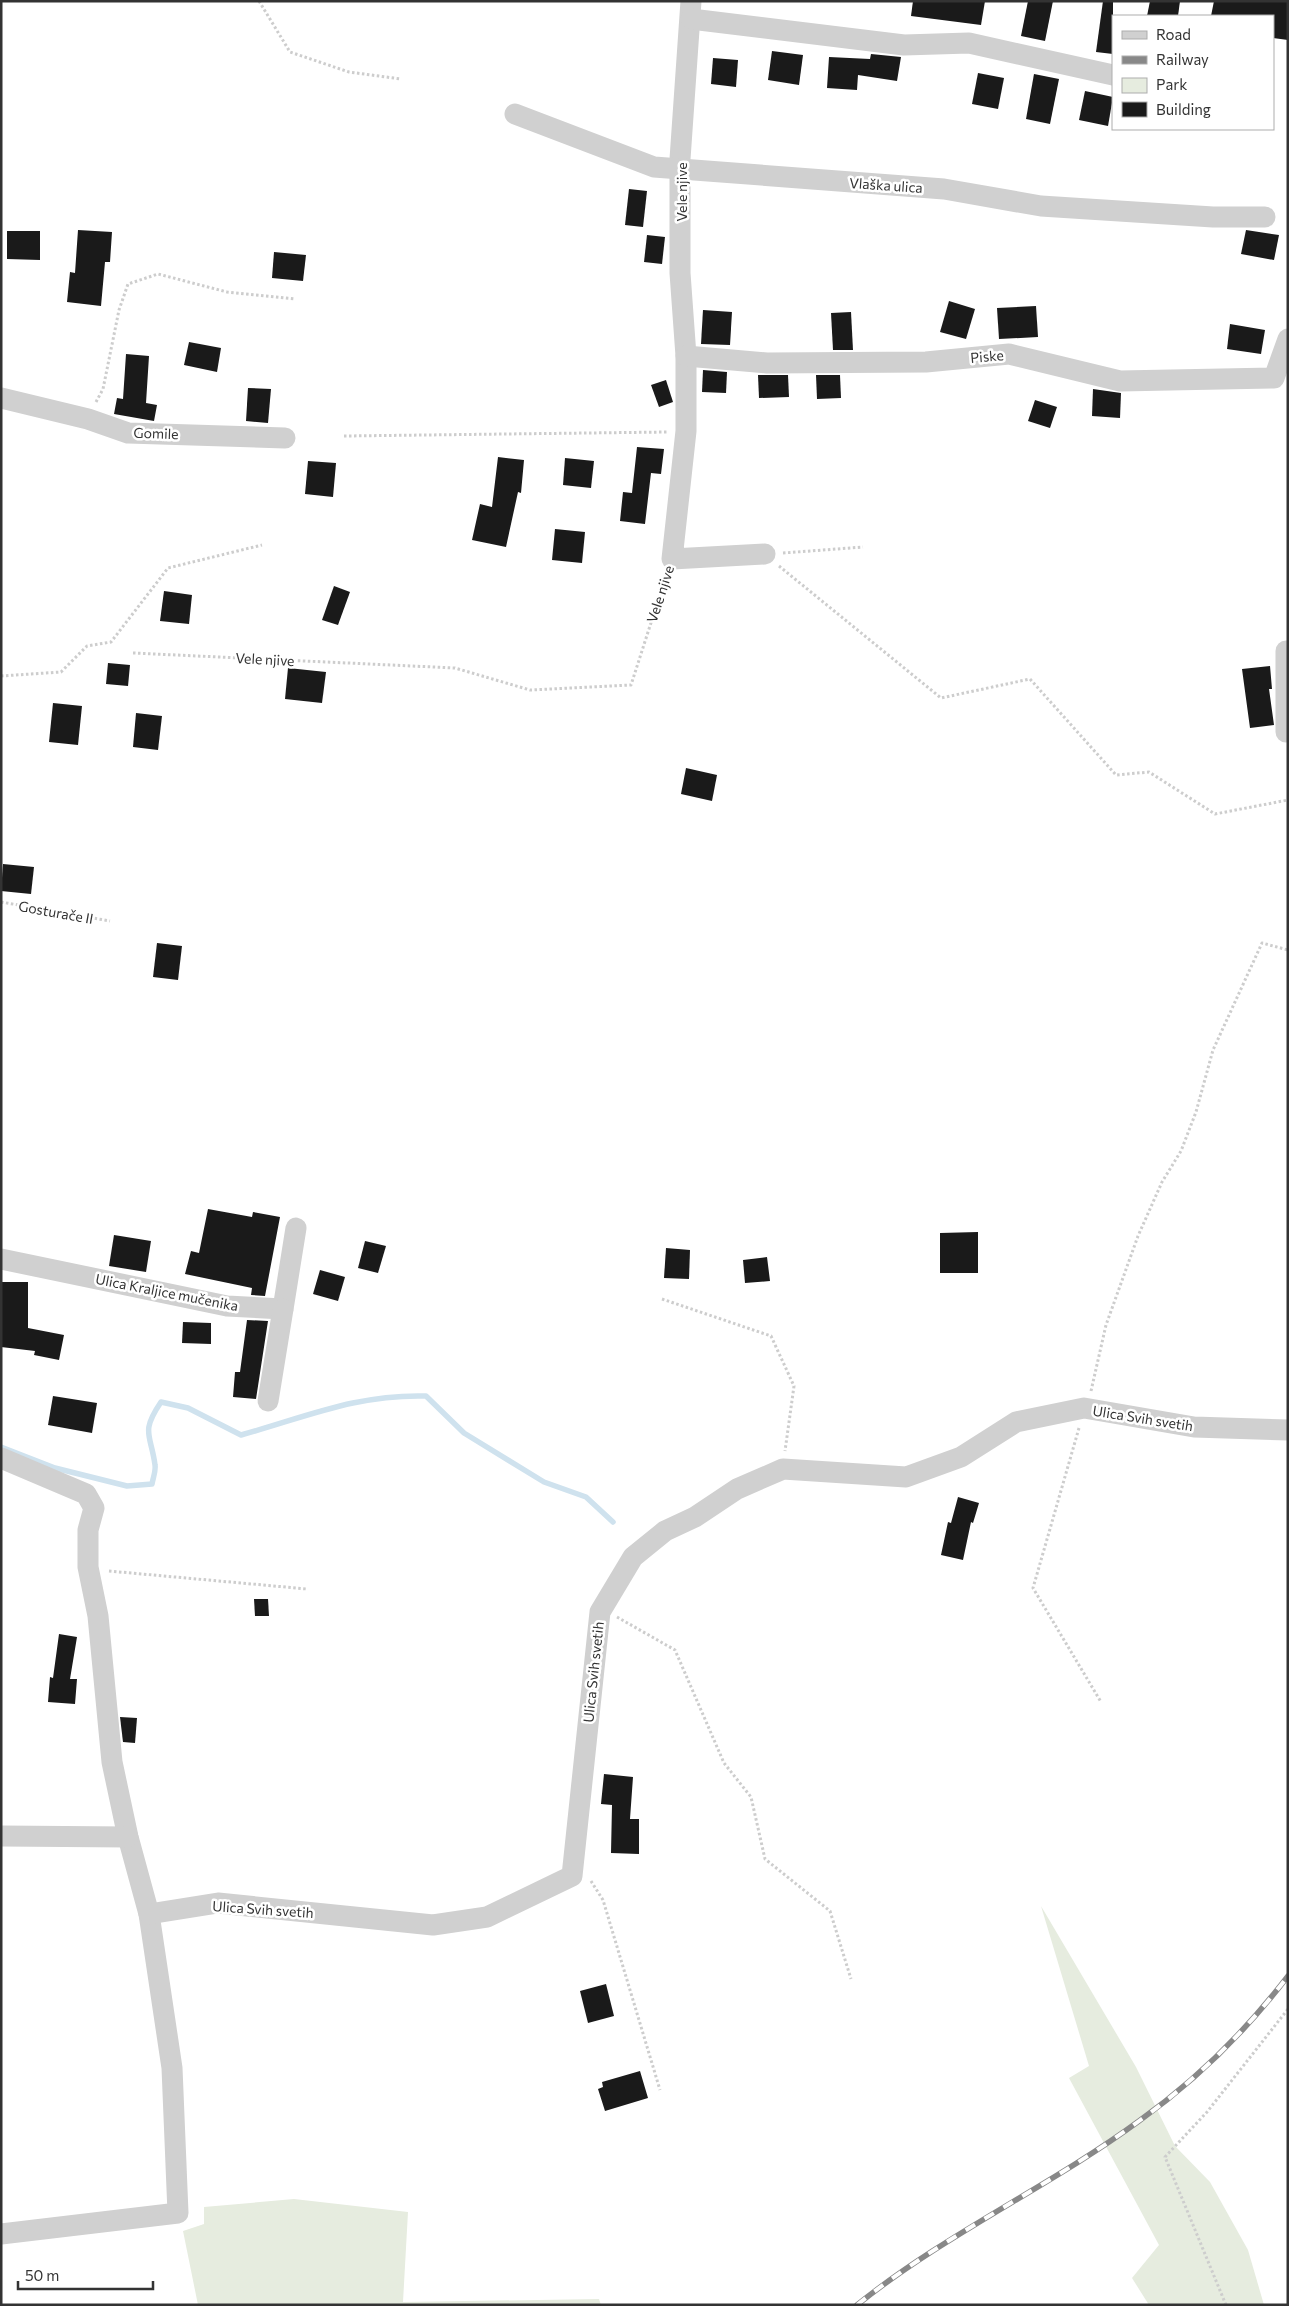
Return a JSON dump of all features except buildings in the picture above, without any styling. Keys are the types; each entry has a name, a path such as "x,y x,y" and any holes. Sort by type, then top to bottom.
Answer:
{"street":[{"path":"691,10 904,45 969,43 1112,76"},
{"name":"Vele njive","path":"672,559 686,431 686,356 680,273 681,169 691,10"},
{"name":"Vlaška ulica","path":"515,114 654,167 799,180 944,189 1041,206 1214,217 1265,217"},
{"name":"Piske","path":"686,356 787,363 926,362 1009,354 1120,381 1274,378 1288,339"},
{"name":"Gomile","path":"1,398 88,418 128,433 285,438"},
{"path":"672,559 765,554"},
{"path":"1286,732 1286,651 1288,651"},
{"path":"268,1401 296,1228"},
{"name":"Ulica Kraljice mučenika","path":"1,1259 228,1306 282,1309"},
{"name":"Ulica Svih svetih","path":"149,1914 218,1903 433,1925 487,1917 572,1876 600,1612 633,1557 665,1531 695,1517 737,1489 783,1469 906,1477 960,1457 1016,1422 1084,1408 1194,1427 1288,1430"},
{"path":"1,1458 86,1494 94,1508 88,1530 88,1567 98,1616 112,1762 128,1836 149,1914 172,2068 178,2214 1,2234"},
{"path":"1,1836 128,1836"}],"path":[{"path":"258,1 290,52 349,72 401,79"},
{"path":"88,418 103,389 119,310 128,284 158,274 226,292 295,299"},
{"path":"344,436 686,431"},
{"path":"1,676 61,672 87,646 111,642 168,568 262,545"},
{"path":"765,554 864,547"},
{"path":"765,554 941,698 1030,679 1116,775 1149,772 1214,814 1288,800"},
{"name":"Vele njive","path":"133,653 455,668 530,690 631,685 672,559"},
{"name":"Gosturače II","path":"1,902 110,921"},
{"path":"1101,1702 1033,1588 1084,1408 1092,1389 1106,1325 1138,1236 1162,1182 1181,1151 1196,1112 1213,1050 1262,943 1288,950"},
{"path":"662,1299 771,1336 794,1386 783,1469"},
{"path":"88,1567 115,1572 307,1589"},
{"path":"600,1612 615,1616 675,1650 724,1763 751,1797 765,1859 830,1911 851,1979"},
{"path":"572,1876 590,1878 603,1900 660,2090"},
{"path":"1226,2305 1165,2157 1207,2112 1288,2009"}],"green space":[{"path":"1041,1906 1136,2067 1175,2146 1210,2182 1248,2250 1264,2305 1149,2305 1132,2278 1159,2245 1069,2078 1089,2066"},
{"path":"294,2199 408,2212 403,2302 599,2299 601,2305 198,2305 183,2231 204,2224 204,2207"}],"waterway":[{"path":"1,1447 55,1468 127,1486 152,1484 155,1467 149,1427 161,1402 188,1408 241,1435 354,1403 401,1396 426,1396 464,1433 544,1482 586,1497 613,1522"}],"railway":[{"path":"857,2305 891,2279 961,2233 1069,2168 1160,2106 1200,2072 1237,2036 1288,1976"}]}
